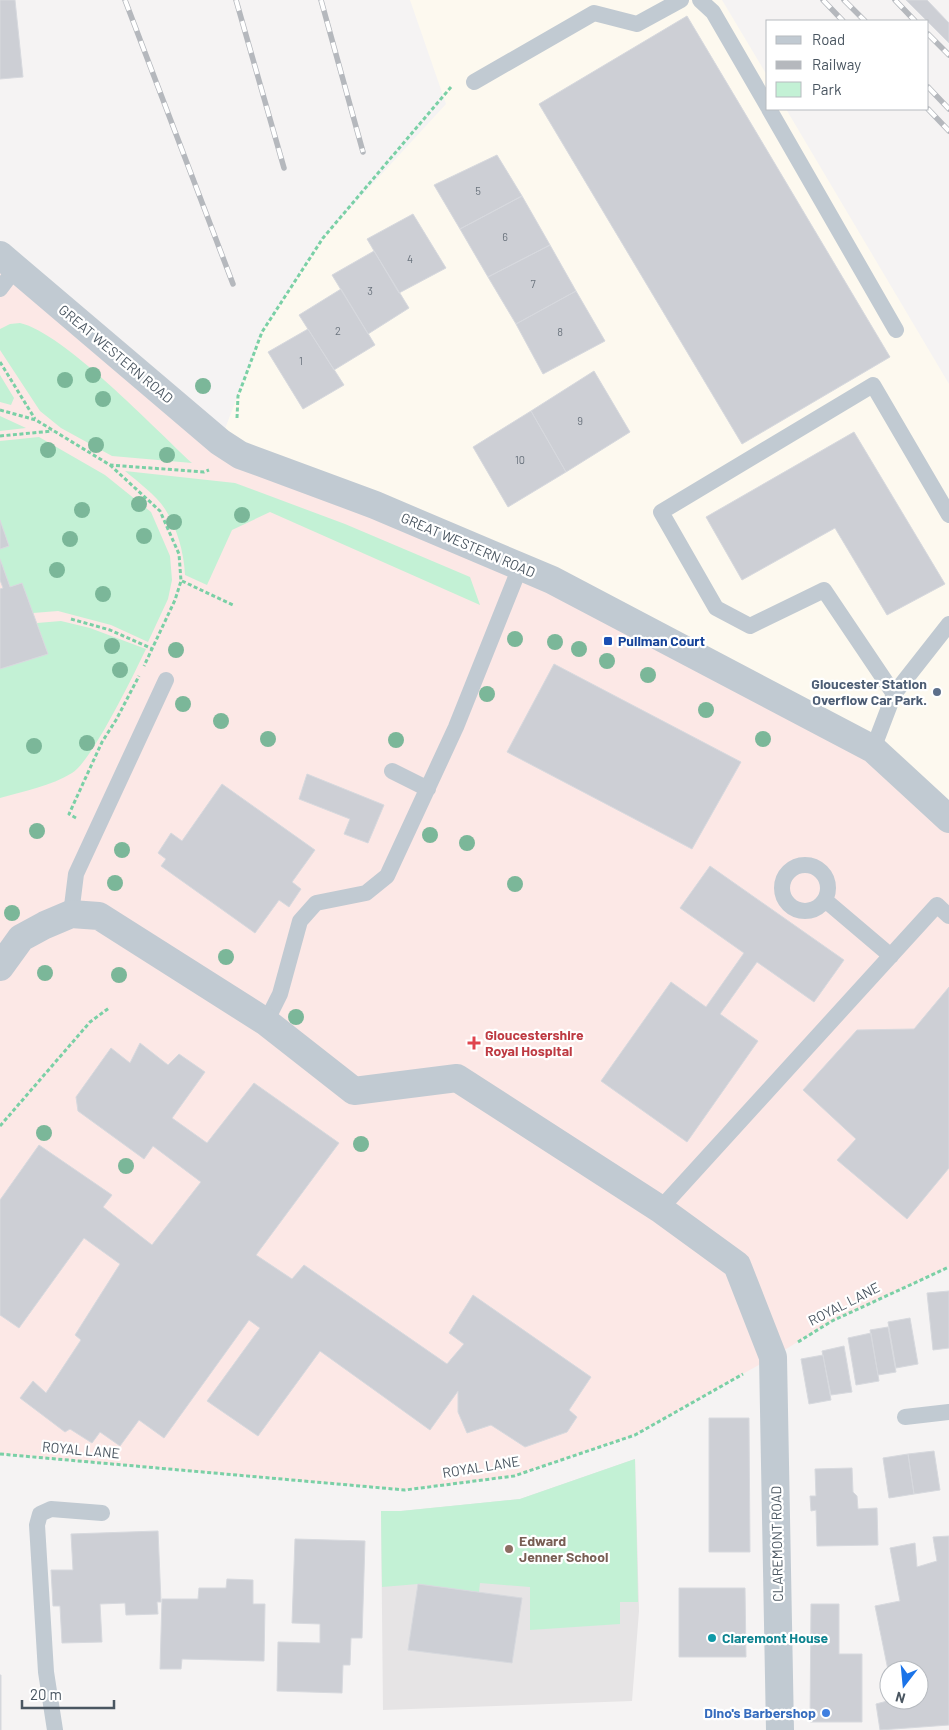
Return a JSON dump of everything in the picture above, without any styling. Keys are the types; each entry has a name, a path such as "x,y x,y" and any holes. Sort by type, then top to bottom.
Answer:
{"street":[{"name":"GREAT WESTERN ROAD","path":"5,271 220,442 238,453 375,506 552,580 873,749 947,813"},
{"path":"0,967 21,938 71,914 99,916 266,1022 354,1091 457,1078 660,1209 737,1265 773,1357"},
{"name":"CLAREMONT ROAD","path":"773,1357 780,1730"}],"lane":[{"path":"474,82 594,13 637,24 681,0"},
{"path":"700,0 713,12 766,105"},
{"path":"769,110 896,330"},
{"path":"894,694 824,590 750,626 716,608 661,512 873,385 949,515"},
{"path":"266,1022 280,994 300,921 316,903 366,893 387,876 474,686 520,567"},
{"path":"873,749 894,694 949,624"},
{"path":"71,914 76,874 166,680"},
{"path":"392,771 428,789"},
{"path":"825,900 891,956"},
{"path":"660,1209 937,905 949,916"},
{"path":"906,1417 949,1412"},
{"path":"55,1730 46,1672 37,1525 40,1514 51,1509 102,1513"}],"path":[{"path":"110,465 204,472 238,453 238,396 262,332 323,238 454,84"},
{"path":"0,362 36,420"},
{"path":"0,410 36,420 110,465 160,511 179,554 181,581 175,600 153,649 116,720 102,742 69,814 97,830"},
{"path":"0,436 53,431"},
{"path":"181,581 233,605"},
{"path":"71,619 110,630 153,649"},
{"path":"0,1126 90,1022 109,1008"},
{"name":"ROYAL LANE","path":"0,1454 405,1490 514,1476 636,1435 832,1321 949,1267"}],"shaded area":[{"name":"Pullman Court","path":"410,0 722,0 766,74 766,110 787,110 949,384 949,819 220,442 262,332 323,238 446,104"},
{"name":"Gloucestershire Royal Hospital","path":"0,255 220,442 375,505 873,749 949,819 949,1267 832,1321 773,1357 635,1435 514,1476 405,1490 0,1454"},
{"name":"Edward Jenner School","path":"635,1459 639,1611 632,1701 383,1710 381,1511 401,1511 520,1499"}],"green space":[{"path":"20,323 39,330 84,363 133,406 192,463 112,456 61,428 40,411 0,350 0,329 10,324"},
{"path":"0,375 14,398 11,405 0,402"},
{"path":"0,416 26,428 0,431"},
{"path":"39,437 105,475 151,512 170,556 172,580 168,599 148,642 111,625 58,611 33,613 22,583 10,587 0,559 0,549 9,546 0,520 0,441"},
{"path":"125,471 235,483 345,524 470,577 480,605 270,512 232,530 207,585 185,575 179,540 165,509 157,499"},
{"path":"61,621 90,628 146,649 112,716 80,765 64,778 0,798 0,669 48,654 37,623"},
{"path":"635,1459 638,1602 620,1602 620,1624 530,1630 530,1587 480,1583 479,1592 418,1584 382,1587 381,1511 401,1511 520,1499"}],"building":[{"path":"0,0 15,0 23,77 0,79"},
{"path":"906,0 927,0 949,23 949,43 929,23 929,20 926,20"},
{"path":"687,16 890,357 742,444 539,104"},
{"path":"497,155 522,196 460,229 434,185"},
{"path":"522,196 550,245 488,277 460,229"},
{"path":"413,214 446,268 399,293 367,239"},
{"path":"550,245 576,291 516,324 488,277"},
{"path":"374,251 409,308 368,334 332,275"},
{"path":"341,289 375,345 334,370 299,315"},
{"path":"576,291 605,341 543,374 516,324"},
{"path":"308,329 344,385 303,409 268,352"},
{"path":"594,371 630,432 566,472 531,411"},
{"path":"531,411 566,472 508,507 473,447"},
{"path":"854,432 945,584 887,615 835,528 742,580 706,517"},
{"path":"0,520 9,546 0,549"},
{"path":"0,559 10,587 22,583 48,654 0,669 0,589 3,588 0,580"},
{"path":"554,664 741,762 692,849 507,752"},
{"path":"307,774 384,805 368,843 344,834 350,819 299,799"},
{"path":"222,784 315,850 292,882 301,889 289,907 279,900 255,933 161,866 166,859 158,853 171,833 182,841"},
{"path":"710,866 844,960 814,1002 757,962 720,1014 758,1041 687,1142 601,1081 671,982 706,1007 744,953 680,908"},
{"path":"949,987 949,1168 907,1219 837,1160 856,1139 803,1090 857,1030 914,1029"},
{"path":"140,1043 168,1065 179,1054 205,1072 172,1118 207,1143 254,1083 339,1143 256,1255 292,1279 304,1265 447,1364 464,1344 449,1333 473,1295 591,1377 569,1410 577,1417 567,1432 525,1447 491,1425 467,1433 458,1412 458,1391 430,1430 320,1351 258,1436 207,1401 260,1328 249,1320 164,1438 139,1420 120,1446 100,1432 92,1443 70,1429 65,1432 20,1398 33,1381 46,1393 81,1340 75,1335 120,1264 84,1238 19,1328 0,1315 0,1200 39,1145 112,1195 103,1207 152,1245 201,1182 153,1146 144,1159 78,1111 76,1097 111,1048 130,1063"},
{"path":"949,1291 949,1348 933,1350 927,1293"},
{"path":"910,1318 918,1364 896,1368 888,1322"},
{"path":"888,1327 896,1372 878,1375 870,1330"},
{"path":"871,1333 879,1381 856,1385 848,1338"},
{"path":"844,1346 852,1392 831,1395 822,1351"},
{"path":"823,1355 831,1400 809,1404 801,1359"},
{"path":"709,1418 749,1418 750,1552 709,1552"},
{"path":"934,1451 940,1490 914,1494 908,1454"},
{"path":"908,1454 914,1494 889,1498 883,1458"},
{"path":"852,1468 853,1492 857,1496 858,1509 877,1508 878,1545 817,1546 816,1510 811,1511 810,1496 816,1496 815,1469"},
{"path":"158,1531 161,1602 157,1602 158,1614 126,1615 125,1603 100,1604 102,1642 62,1643 60,1606 53,1606 51,1570 73,1570 71,1534"},
{"path":"949,1536 949,1725 880,1730 876,1704 879,1703 879,1710 929,1710 929,1660 886,1660 875,1606 900,1601 890,1548 915,1543 917,1567 937,1561 933,1537"},
{"path":"295,1539 365,1541 362,1638 351,1638 350,1665 343,1665 342,1693 277,1691 278,1642 320,1643 320,1624 292,1623"},
{"path":"227,1579 253,1580 253,1604 265,1604 264,1661 182,1659 181,1669 160,1669 162,1599 198,1599 199,1588 226,1588"},
{"name":"Edward Jenner School","path":"418,1584 522,1598 512,1663 408,1650"},
{"name":"Claremont House","path":"679,1588 745,1588 746,1657 679,1657"},
{"path":"811,1604 839,1604 839,1654 862,1654 862,1722 810,1722"},
{"path":"1,1675 1,1730 0,1730"}],"railway":[{"path":"125,0 233,284"},
{"path":"236,0 284,168"},
{"path":"321,0 363,152"},
{"path":"823,0 842,20"},
{"path":"844,0 864,20"},
{"path":"895,0 914,20"},
{"path":"929,35 949,55"},
{"path":"929,88 949,109"},
{"path":"929,110 949,131"}],"place":[{"name":"Pullman Court","path":"608,641"},
{"name":"Gloucester Station Overflow Car Park.","path":"937,692"},
{"name":"Gloucestershire Royal Hospital","path":"474,1043"},
{"name":"Edward Jenner School","path":"509,1549"},
{"name":"Claremont House","path":"712,1638"},
{"name":"Dino's Barbershop","path":"826,1713"}]}
